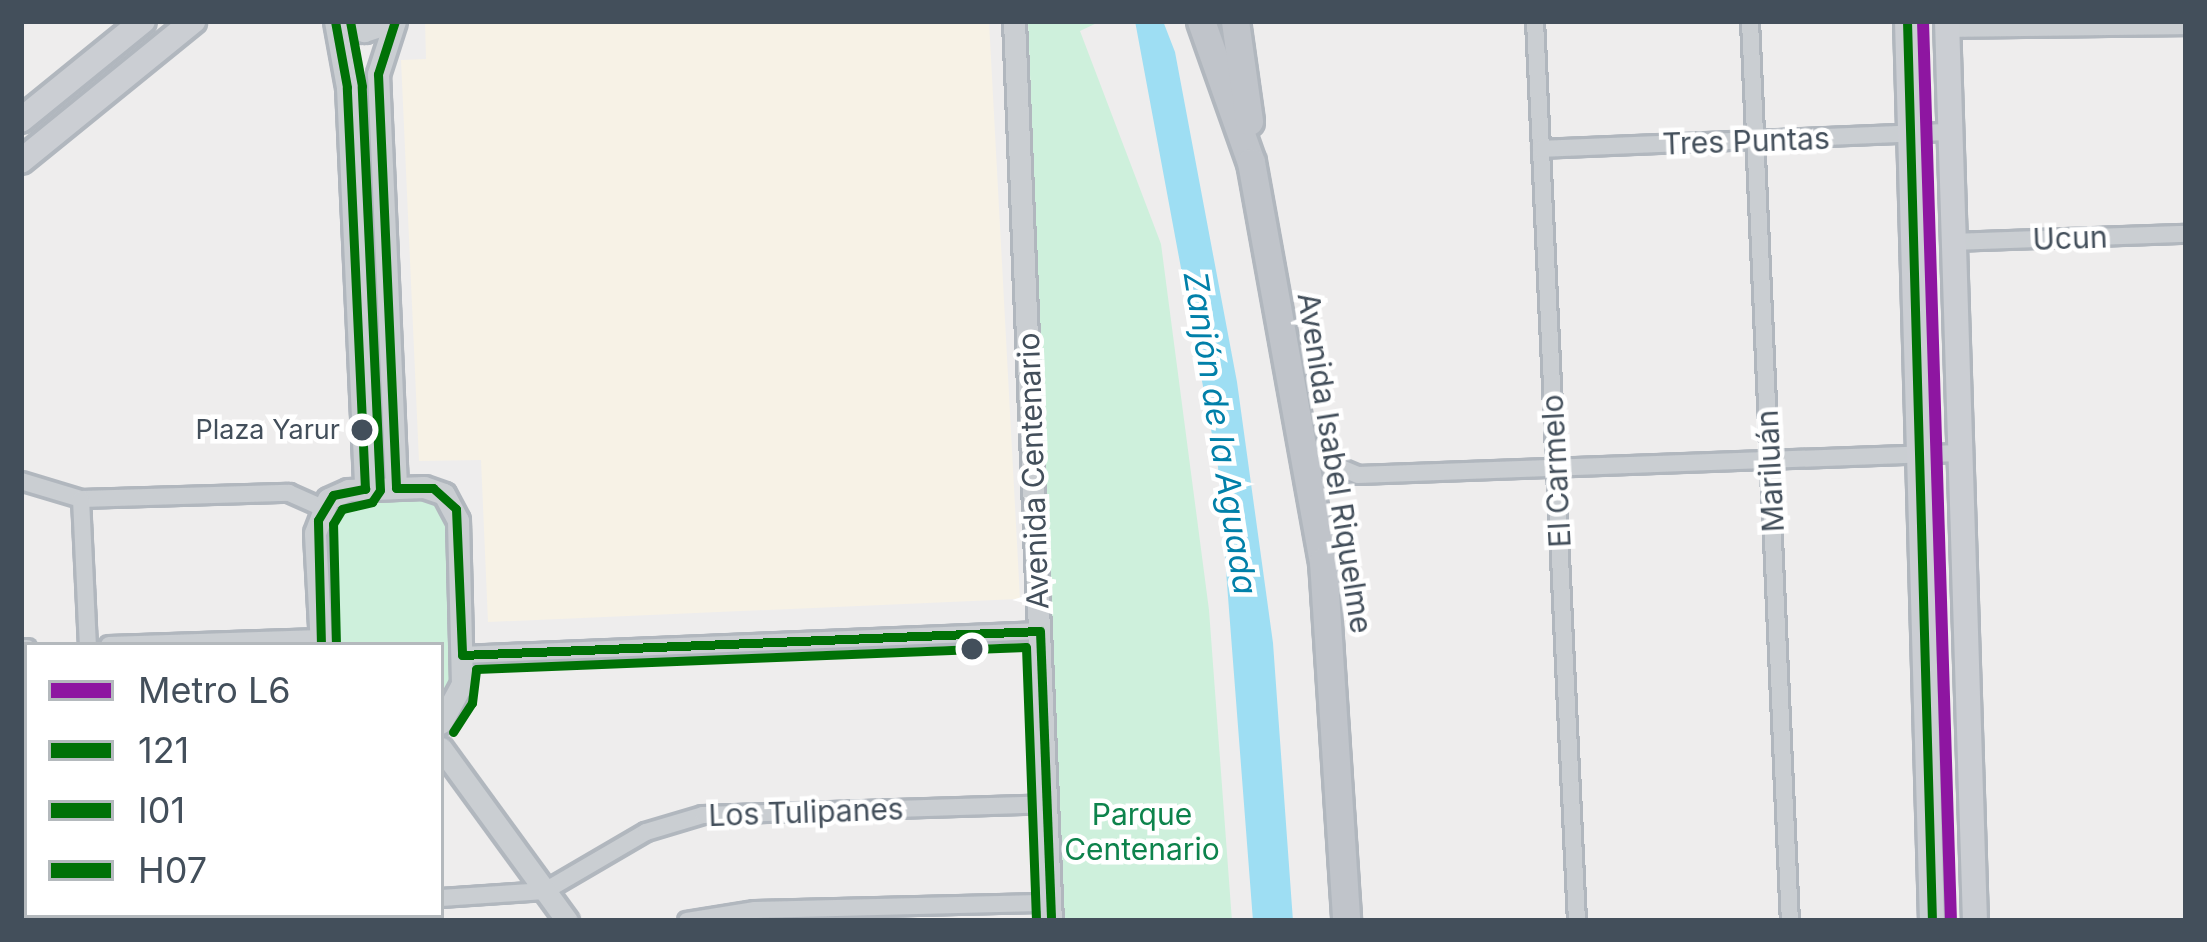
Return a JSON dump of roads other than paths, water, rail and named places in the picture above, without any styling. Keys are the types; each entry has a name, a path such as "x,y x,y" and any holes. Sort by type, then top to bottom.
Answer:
{"highway":[{"name":"Avenida Isabel Riquelme","path":"1201,21 1250,161"},
{"name":"Avenida Isabel Riquelme","path":"1235,21 1250,161 1329,610 1346,921"}],"main road":[{"path":"21,120 142,21"},
{"path":"21,161 193,21"},
{"path":"1907,21 1932,921"},
{"path":"1947,25 1975,921"},
{"path":"1914,279 1937,289 1954,275"},
{"path":"1915,317 1937,304 1955,316"},
{"path":"1916,361 1938,371 1956,360"},
{"path":"1917,398 1938,387 1958,396"},
{"path":"1926,696 1966,694"},
{"path":"1930,862 1971,862"}],"street":[{"path":"365,489 346,87 337,21 364,31 395,21"},
{"path":"395,21 378,84 396,488"},
{"name":"Avenida Centenario","path":"1014,21 1051,912"},
{"name":"El Carmelo","path":"1535,21 1577,921"},
{"name":"Mariluán","path":"1750,21 1790,921"},
{"path":"1947,25 2186,26"},
{"name":"Tres Puntas","path":"1541,149 1950,132"},
{"name":"Ucun","path":"1953,242 2186,234"},
{"path":"1304,453 1358,475 1959,453"},
{"path":"23,487 81,499 289,493 323,508"},
{"path":"321,642 315,533 323,508 339,492 434,488 456,509 462,655 458,699 444,719"},
{"path":"81,499 88,642"},
{"path":"462,655 1040,631"},
{"path":"444,752 567,921"},
{"name":"Los Tulipanes","path":"444,898 545,890 646,832 703,814 1047,804"},
{"path":"687,921 755,910 1051,912"}],"water":[{"name":"Zanjón de la Aguada","path":"1135,21 1163,21 1175,52 1237,382 1273,643 1293,921 1253,921 1218,467"}],"metro line":[{"name":"L6","path":"1923,21 1951,921"}],"place":[{"name":"Plaza Yarur","path":"362,430"}],"park label":[{"name":"Parque Centenario","path":"1142,831"}]}
